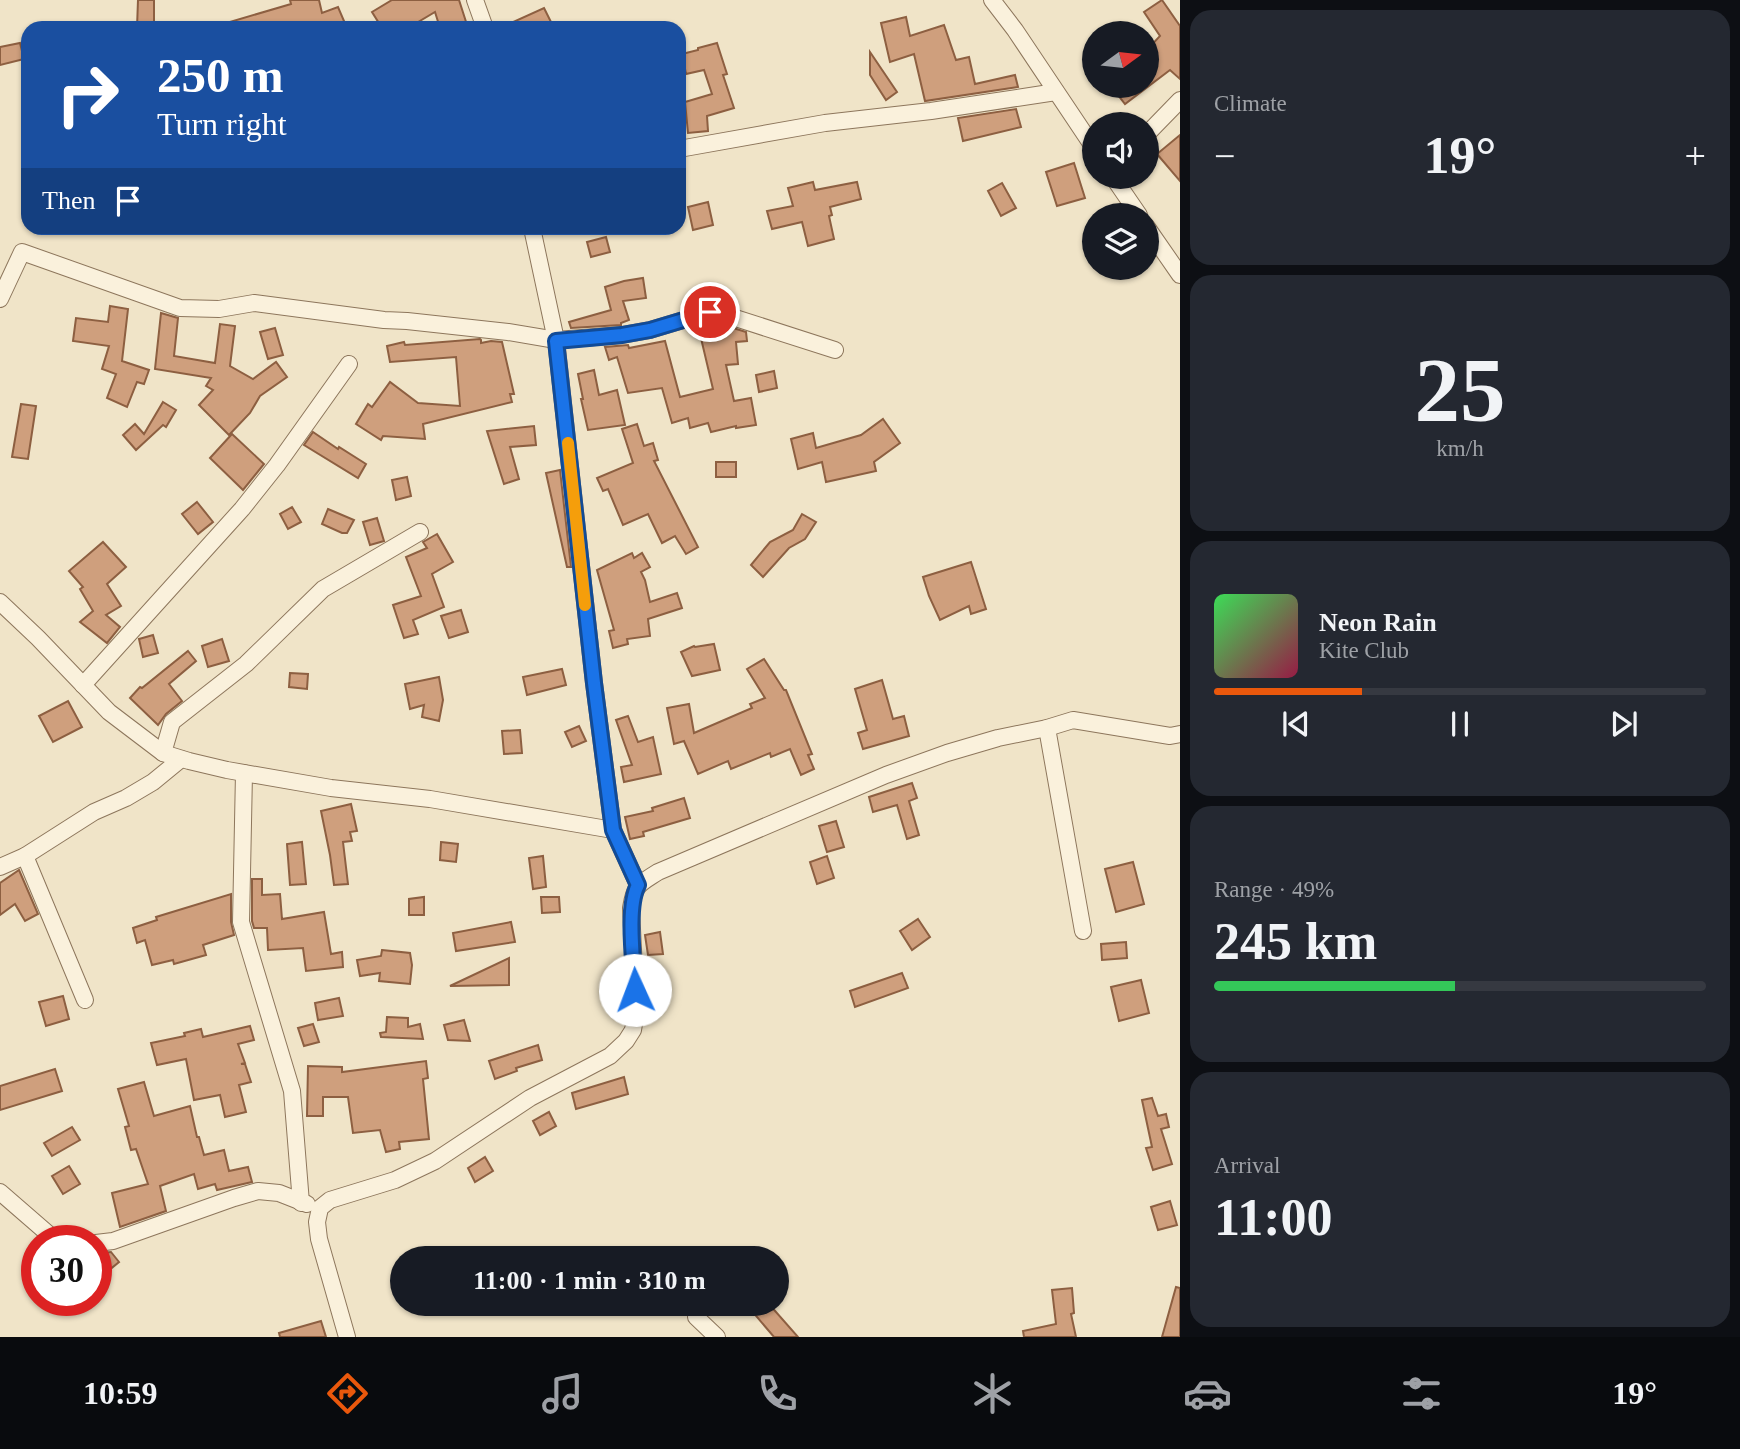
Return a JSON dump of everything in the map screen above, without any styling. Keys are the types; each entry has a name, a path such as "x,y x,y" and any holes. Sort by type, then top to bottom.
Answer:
{"street":[{"path":"475,0 482,21"},
{"path":"992,0 1016,30 1082,130"},
{"path":"686,148 825,123 1056,92"},
{"path":"1159,122 1180,100"},
{"path":"533,235 556,341 613,830 638,885"},
{"path":"1159,245 1180,275"},
{"path":"0,299 22,253 180,308 219,309 254,303 384,320 509,332 556,341 650,330 710,312 835,350"},
{"path":"83,685 242,509 349,364"},
{"path":"163,752 172,722 246,664 323,589 419,532"},
{"path":"0,602 108,712 163,752 244,773 331,788 443,801 613,830"},
{"path":"347,1337 320,1239 317,1222 320,1208 330,1200 395,1180 435,1161 530,1098 610,1056 626,1041 633,1030 636,1012 631,908 633,894 638,885 658,872 886,775 947,752 1073,720 1170,736 1180,735"},
{"path":"1047,728 1083,931"},
{"path":"0,866 25,856 94,812 153,782 181,758"},
{"path":"244,773 241,922 292,1091 301,1203"},
{"path":"25,856 85,1000"},
{"path":"112,1241 258,1191 279,1193 320,1208"},
{"path":"0,1192 38,1225"},
{"path":"696,1317 717,1337"}],"building":[{"path":"138,0 154,0 154,21 137,21"},
{"path":"290,0 319,0 322,13 338,7 344,21 233,21 291,4"},
{"path":"392,0 459,0 466,21 438,21 435,12 420,21 378,21 372,12"},
{"path":"1162,0 1180,26 1180,79 1170,70 1159,78 1159,21 1150,21 1144,12"},
{"path":"544,8 550,21 515,21"},
{"path":"906,17 910,36 944,25 956,60 969,57 975,84 1015,75 1018,87 925,101 914,54 890,62 881,23"},
{"path":"20,43 21,60 0,65 0,47"},
{"path":"717,43 727,74 723,75 734,108 707,116 708,131 688,133 686,102 712,94 704,70 686,74 686,53"},
{"path":"870,52 897,92 886,100 870,75"},
{"path":"1120,98 1133,98 1125,104"},
{"path":"1016,109 1021,127 963,141 958,118"},
{"path":"1180,135 1180,181 1159,156 1159,152"},
{"path":"1074,163 1085,198 1057,206 1046,172"},
{"path":"813,182 815,190 857,182 861,199 830,207 832,215 829,216 834,239 808,246 802,222 772,229 767,211 793,206 788,188"},
{"path":"1002,183 1016,208 1001,216 988,191"},
{"path":"708,202 713,225 693,230 688,207"},
{"path":"606,237 610,252 591,257 587,242"},
{"path":"643,278 646,298 623,301 629,320 621,325 571,328 569,322 611,310 605,287"},
{"path":"110,306 128,309 122,361 149,370 144,384 137,382 127,407 107,398 116,374 102,369 109,346 73,341 76,318 108,322"},
{"path":"161,313 178,318 174,356 215,363 220,324 235,326 230,366 253,379 276,362 287,377 260,396 250,413 229,435 199,405 213,390 206,386 211,378 155,369"},
{"path":"730,327 746,332 747,341 736,342 738,364 726,365 734,401 751,398 756,425 711,432 708,423 690,428 688,418 672,423 662,388 628,393 617,357 609,360 605,347 628,345 629,348 665,341 680,397 713,389 700,334"},
{"path":"275,328 283,355 268,359 260,332"},
{"path":"480,339 481,343 502,342 514,394 510,394 512,402 423,424 425,439 383,436 381,440 356,424 368,404 372,407 390,382 418,403 460,406 456,357 390,362 387,346 404,342 405,345"},
{"path":"594,370 599,395 617,390 625,425 588,430 578,374"},
{"path":"774,371 777,388 759,392 756,375"},
{"path":"163,402 176,410 166,427 163,425 136,450 123,435 135,424 144,434"},
{"path":"21,404 36,406 28,459 12,457"},
{"path":"883,419 900,443 874,462 876,471 826,482 822,462 798,469 791,439 813,433 816,448 861,435"},
{"path":"637,424 644,446 653,443 658,460 654,461 698,547 686,554 675,536 662,543 648,514 623,525 608,489 603,491 597,478 633,463 622,429"},
{"path":"534,426 536,445 510,447 519,479 504,484 487,431"},
{"path":"313,432 366,464 358,478 304,445"},
{"path":"232,434 264,464 243,490 210,458"},
{"path":"716,462 736,462 736,477 716,477"},
{"path":"560,470 571,567 567,567 546,473"},
{"path":"407,477 411,496 396,500 392,480"},
{"path":"197,502 213,522 198,534 182,514"},
{"path":"292,507 301,522 288,529 280,514"},
{"path":"328,509 354,520 347,533 322,524"},
{"path":"802,514 816,522 805,539 789,548 763,577 751,565 770,542 793,530"},
{"path":"377,518 384,541 370,545 363,522"},
{"path":"437,534 453,562 432,574 444,607 413,620 418,634 404,638 393,605 421,596 406,557 427,548 423,542"},
{"path":"103,542 126,567 107,584 121,606 106,615 120,627 107,643 80,622 93,611 80,589 83,587 69,571"},
{"path":"632,553 634,558 642,553 650,567 641,572 650,602 677,593 682,608 648,619 650,636 627,639 628,644 613,648 609,631 614,630 597,570"},
{"path":"971,562 986,609 971,614 969,606 940,620 923,577"},
{"path":"461,610 468,632 449,638 441,616"},
{"path":"153,635 158,653 143,657 139,639"},
{"path":"222,639 229,661 208,667 202,646"},
{"path":"714,644 720,670 692,676 681,652 694,646"},
{"path":"188,651 196,661 169,684 182,701 166,714 158,725 130,698 140,687"},
{"path":"764,659 786,690 812,754 808,755 814,769 801,775 790,749 771,757 770,753 731,769 728,761 698,774 684,741 674,744 667,708 689,704 694,733 752,708 750,704 765,698 747,669"},
{"path":"562,669 566,685 527,695 523,677"},
{"path":"290,673 308,674 307,689 289,687"},
{"path":"439,677 443,700 439,721 422,717 424,705 410,709 405,684"},
{"path":"882,680 893,719 904,716 909,736 863,749 858,733 867,730 855,689"},
{"path":"68,701 82,727 53,742 39,716"},
{"path":"628,716 638,742 653,737 661,774 624,782 621,767 632,765 616,720"},
{"path":"579,726 586,741 572,747 565,732"},
{"path":"520,730 522,753 504,754 502,731"},
{"path":"912,783 917,798 909,801 919,835 907,839 897,805 873,812 869,797"},
{"path":"684,798 690,818 643,832 644,836 630,839 625,817 653,811 652,808"},
{"path":"351,804 357,831 350,832 352,841 343,842 348,884 334,885 321,811"},
{"path":"836,821 844,847 827,852 819,826"},
{"path":"302,842 306,884 290,885 287,844"},
{"path":"441,842 458,844 456,862 440,860"},
{"path":"543,856 546,887 533,889 529,858"},
{"path":"827,856 834,878 817,884 810,862"},
{"path":"1133,862 1144,904 1116,912 1105,869"},
{"path":"19,870 38,914 25,921 15,904 0,915 0,883"},
{"path":"252,879 262,879 262,895 280,894 282,919 324,912 331,954 342,952 343,967 306,971 303,948 268,950 267,928 254,928 252,921"},
{"path":"231,894 234,935 203,945 206,955 174,964 173,960 152,965 145,940 137,943 133,928 157,920 156,917"},
{"path":"424,897 424,915 409,915 409,899"},
{"path":"541,897 559,897 560,912 542,913"},
{"path":"918,919 930,937 912,950 900,931"},
{"path":"511,922 515,942 456,951 453,933"},
{"path":"660,932 663,954 648,955 645,935"},
{"path":"1126,942 1127,958 1102,960 1101,944"},
{"path":"382,950 410,953 410,984 379,981 380,973 360,976 357,960 381,956"},
{"path":"509,958 509,985 450,986"},
{"path":"902,973 908,988 855,1007 850,991"},
{"path":"1141,980 1149,1013 1119,1021 1111,987"},
{"path":"63,996 69,1019 46,1026 39,1002"},
{"path":"339,998 343,1016 318,1020 315,1003"},
{"path":"387,1017 408,1018 408,1027 420,1024 423,1039 381,1037 380,1033 386,1032"},
{"path":"464,1020 470,1041 448,1040 444,1025"},
{"path":"313,1024 319,1042 304,1046 298,1028"},
{"path":"250,1026 254,1040 238,1044 245,1063 241,1064 245,1064 251,1082 239,1085 246,1112 225,1117 220,1095 194,1100 186,1059 157,1065 151,1043 185,1036 184,1033 201,1029 203,1037"},
{"path":"538,1045 542,1060 516,1068 517,1071 495,1079 489,1061"},
{"path":"426,1061 428,1078 423,1079 429,1139 399,1142 400,1149 386,1152 380,1130 353,1133 348,1097 323,1097 323,1116 307,1116 308,1066 342,1067 342,1072"},
{"path":"55,1069 62,1091 0,1110 0,1086"},
{"path":"624,1077 628,1094 576,1109 572,1093"},
{"path":"144,1082 154,1116 190,1106 204,1155 224,1150 229,1171 248,1167 252,1182 217,1190 215,1184 198,1189 194,1174 160,1186 166,1211 120,1227 112,1193 148,1184 136,1149 131,1150 125,1127 129,1126 118,1089"},
{"path":"1152,1098 1158,1116 1166,1114 1169,1127 1161,1129 1172,1164 1153,1170 1146,1148 1152,1147 1142,1100"},
{"path":"549,1112 556,1126 540,1135 533,1121"},
{"path":"72,1127 80,1140 52,1156 44,1143"},
{"path":"485,1157 493,1171 475,1182 468,1168"},
{"path":"69,1166 80,1184 63,1194 52,1176"},
{"path":"1170,1201 1177,1225 1158,1230 1151,1207"},
{"path":"112,1253 119,1262 112,1268"},
{"path":"1176,1287 1180,1288 1180,1337 1162,1337"},
{"path":"1072,1288 1074,1313 1071,1314 1076,1337 1024,1337 1023,1331 1056,1324 1052,1290"},
{"path":"756,1316 780,1316 798,1337 774,1337"},
{"path":"321,1321 326,1337 280,1337 279,1333"}],"slow traffic":[{"path":"568,443 585,605"}],"route":[{"path":"635,990 631,908 633,894 638,885 613,830 556,341 650,330 710,312"}]}
